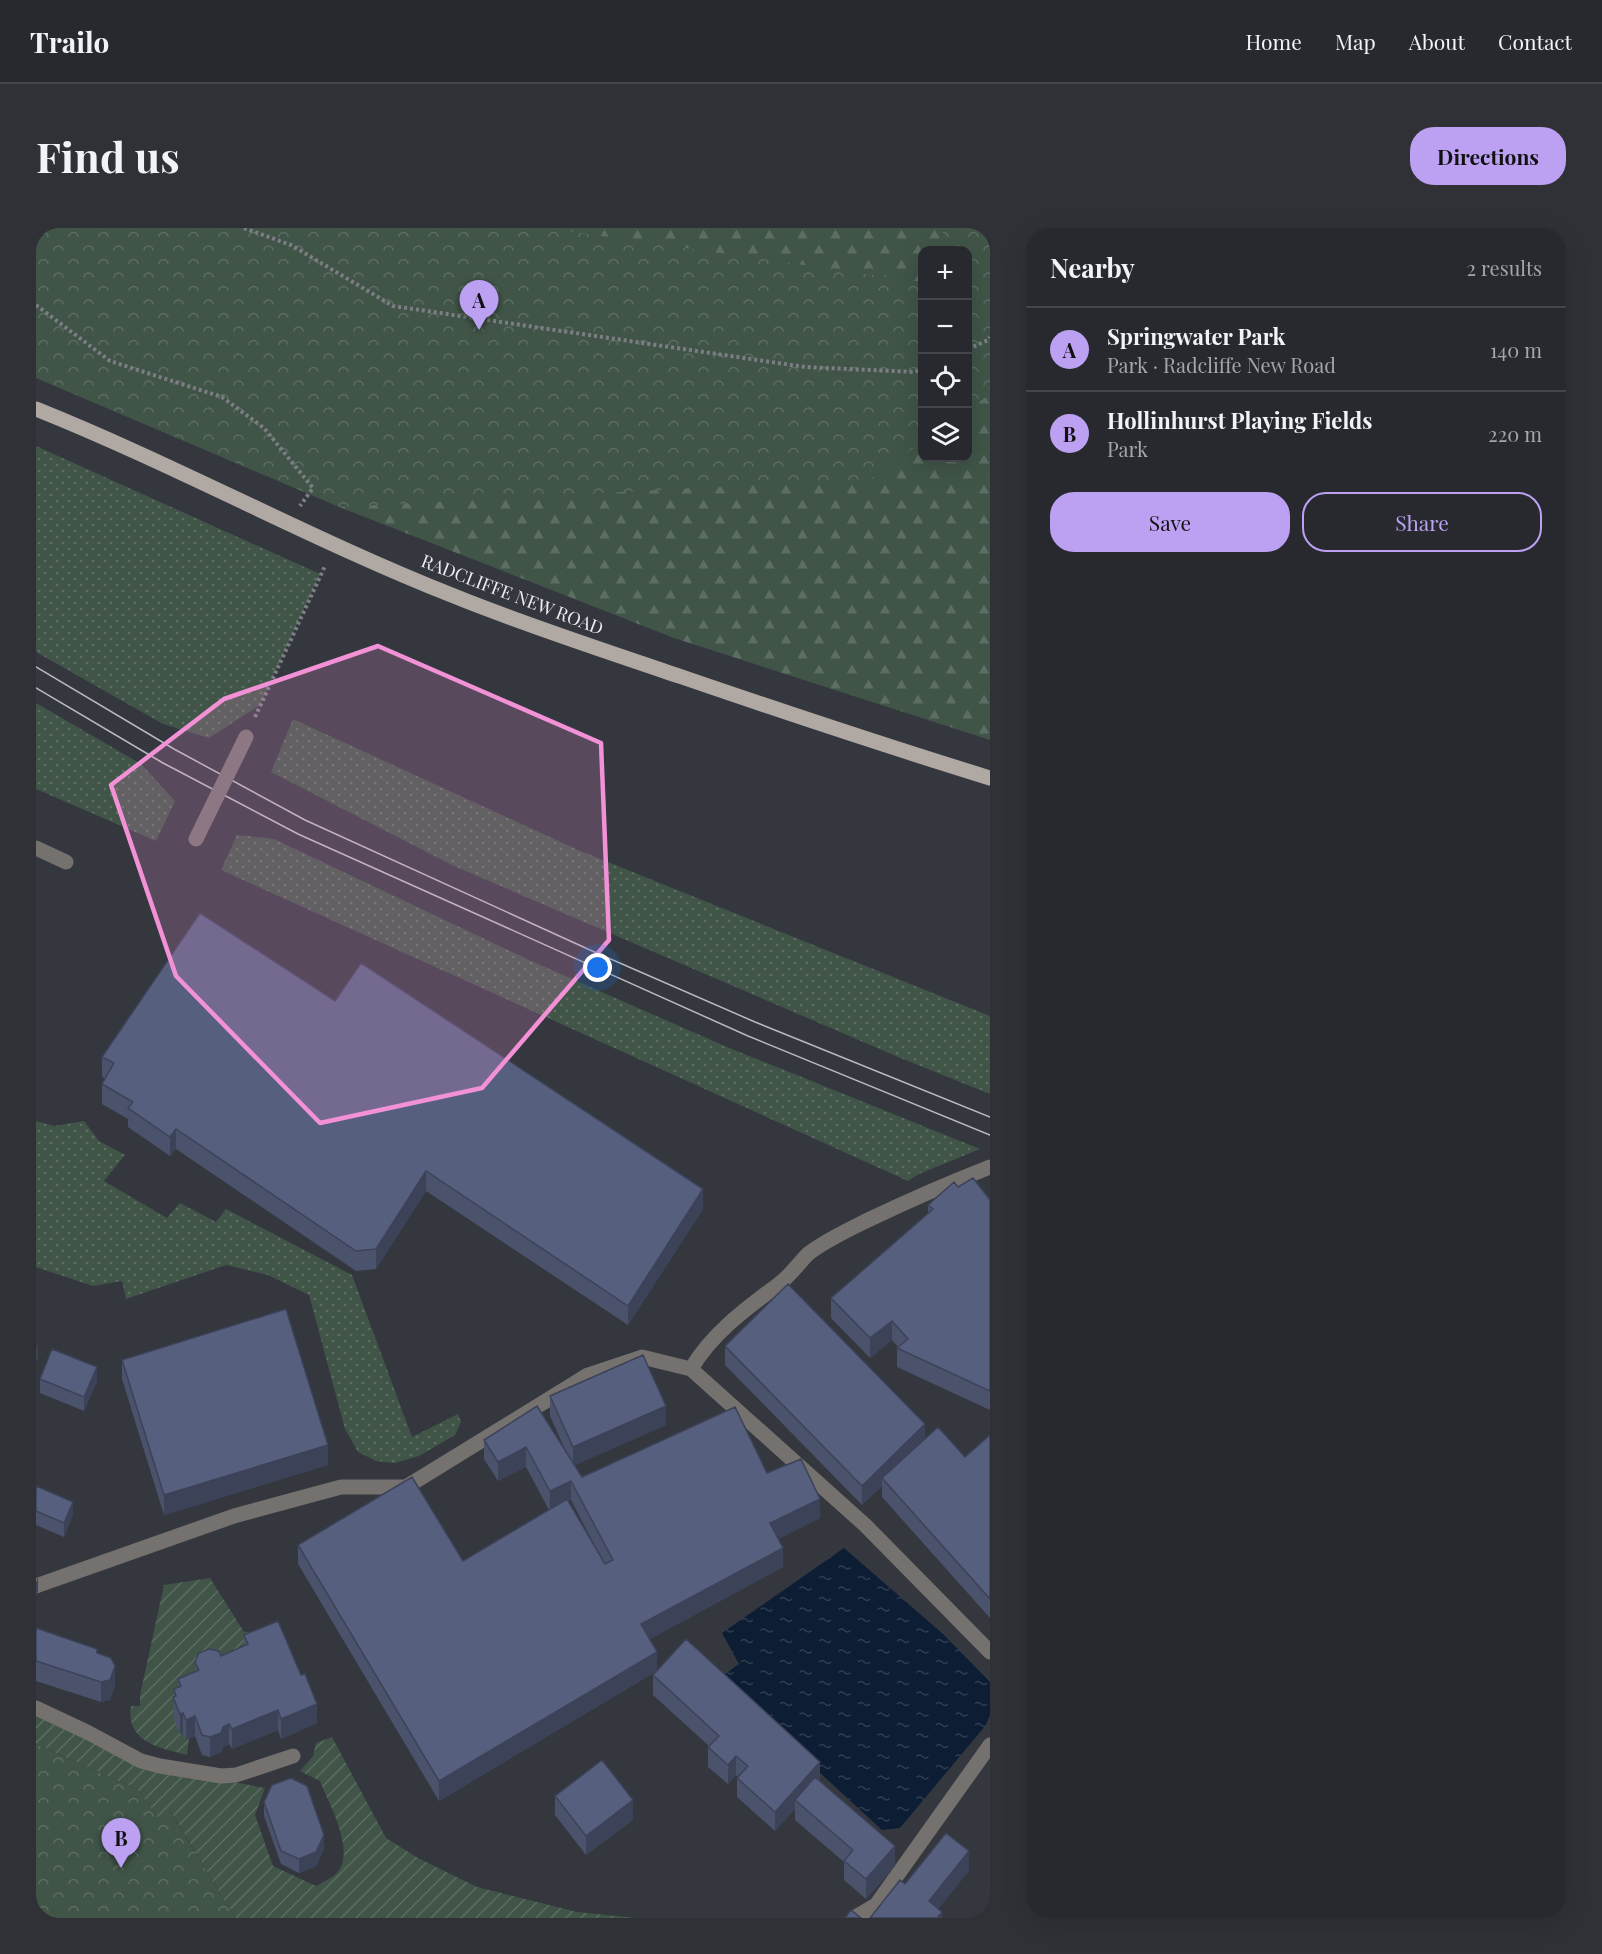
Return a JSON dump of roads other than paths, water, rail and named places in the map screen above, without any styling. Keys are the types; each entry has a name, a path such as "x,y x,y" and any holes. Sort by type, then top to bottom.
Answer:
{"main road":[{"name":"RADCLIFFE NEW ROAD","path":"36,409 83,428 287,523 454,596 827,727 990,778"}],"street":[{"path":"196,839 246,737"},
{"path":"36,848 66,862"},
{"path":"691,1369 710,1343 744,1310 792,1275 808,1254 849,1230 933,1190 990,1167"},
{"path":"36,1586 234,1516 341,1487 406,1486 588,1376 642,1357 691,1369 865,1525 990,1652"},
{"path":"36,1708 89,1732 141,1761 160,1766 221,1776 236,1775 293,1756"},
{"path":"854,1918 876,1905 990,1745"}],"water":[{"path":"844,1548 943,1634 990,1682 990,1715 986,1725 900,1828 882,1830 718,1679 739,1664 722,1633"}],"tram line":[{"path":"36,667 174,749 305,820 590,950 755,1022 990,1117"},
{"path":"36,688 163,763 298,834 748,1036 990,1135"}],"place":[{"name":"Springwater Park","path":"479,330"},
{"name":"Hollinhurst Playing Fields","path":"121,1868"}]}
